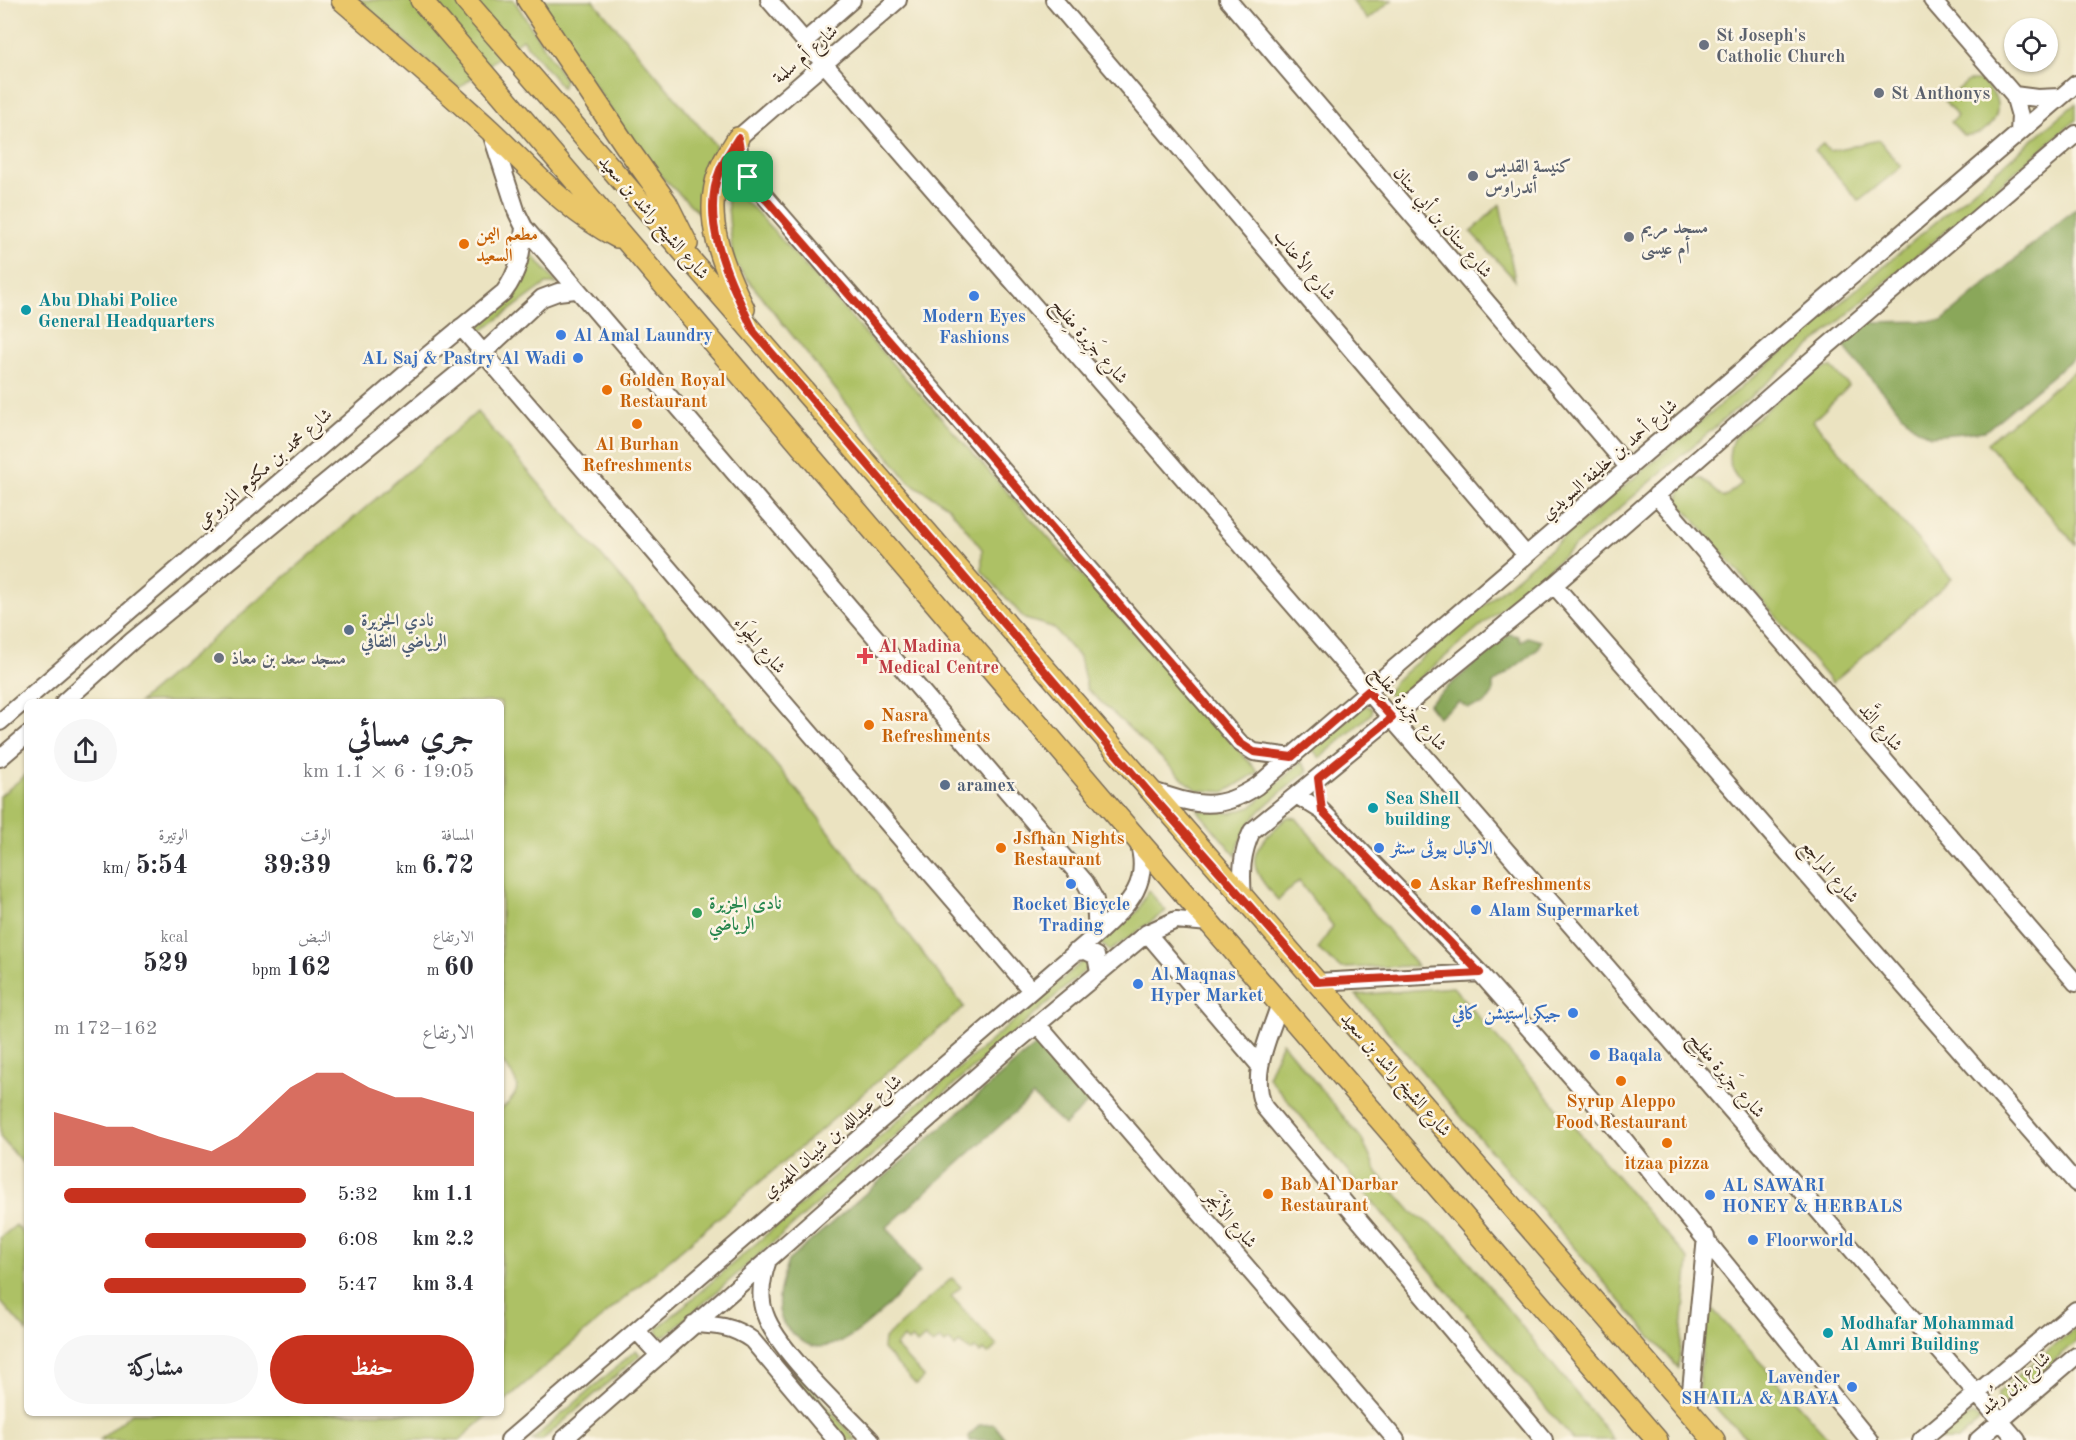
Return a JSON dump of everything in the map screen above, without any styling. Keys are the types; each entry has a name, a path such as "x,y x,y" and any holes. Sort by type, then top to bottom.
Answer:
{"main road":[{"path":"342,0 491,132 546,188 573,210 628,243"},
{"name":"شارع الشيخ راشد بن سعيد","path":"421,0 1138,841 1657,1440"},
{"name":"شارع الشيخ راشد بن سعيد","path":"465,0 699,268 1146,789 1244,898 1714,1440"},
{"path":"528,0 666,202 699,268"},
{"path":"738,138 719,172 715,199 716,238 725,270 754,332"}],"street":[{"name":"شارع جَزِيرة مِفلِح","path":"770,0 920,177 2018,1440"},
{"name":"شارع أم سلمة","path":"805,41 852,0"},
{"name":"شارع أم سلمة","path":"738,138 898,0"},
{"name":"شارع الأعناب","path":"1054,0 1526,555"},
{"name":"شارع سنان بن أبي سنان","path":"1228,0 1629,468"},
{"path":"1932,0 2014,95 2020,117 2019,132"},
{"name":"شارع أحمد بن خليفة السويدي","path":"1146,789 1186,801 1224,804 1257,786 2076,84"},
{"path":"2014,95 2060,97"},
{"path":"491,132 517,213 524,227 575,290 1085,882 1095,900 1097,934"},
{"path":"1244,898 1241,874 1244,849 1252,831 1554,585 2076,134"},
{"path":"738,138 743,166 755,187 1240,743 1254,752 1292,757"},
{"name":"شارع محمد بن مكتوم المزروعي","path":"27,699 504,292 514,279 521,258 524,227"},
{"path":"67,699 132,642 483,353 542,298 558,292 575,290"},
{"name":"شارع الجِوَاء","path":"461,327 1031,990"},
{"name":"شارع النَّد","path":"1656,495 2076,983"},
{"name":"شارع المراجع","path":"1554,585 2076,1183"},
{"name":"شارع محمد بن مكتوم المزروعي","path":"0,722 24,701"},
{"path":"0,758 24,738"},
{"path":"1318,778 1322,811"},
{"path":"1296,795 1322,811 1480,973 1591,1099 1706,1237 1869,1440"},
{"name":"شارع عبدالله بن شيبان المهيري","path":"509,1440 1097,934 1136,892 1142,861 1138,841"},
{"path":"563,1440 1037,1024 1147,933 1176,920 1209,923"},
{"path":"1147,933 1260,1065"},
{"path":"1075,952 1086,951 1096,956 1099,972"},
{"path":"1317,982 1480,973"},
{"path":"1280,1003 1260,1065 1258,1091 1264,1107 1544,1440"},
{"name":"شارع الأبْجَر","path":"1037,1024 1396,1440"},
{"path":"1689,1411 1706,1237"},
{"path":"768,1260 761,1298 769,1324 802,1367 871,1440"},
{"name":"شارع إبن رُشد","path":"1921,1440 1978,1395 2076,1310"},
{"path":"693,1324 722,1325 752,1340 794,1387 836,1440"},
{"path":"637,1331 658,1355"},
{"name":"شارع إبن رُشد","path":"1978,1440 2076,1356"}],"green space":[{"path":"358,0 514,0 565,80 562,88 522,39 459,88"},
{"path":"537,0 593,0 716,146 698,212 645,161"},
{"path":"1351,0 1392,0 1368,20"},
{"path":"1968,81 1981,81 1995,96 1997,107 1989,126 1977,133 1963,135 1951,122 1957,116 1945,101"},
{"path":"2076,103 2076,120 1400,695 1394,698 1387,693 1396,680"},
{"path":"1879,140 1901,167 1859,201 1815,150 1823,144 1829,151"},
{"path":"726,186 754,209 1258,772 1225,792 1198,790 1087,689 1080,658 1052,627 1025,619 982,571 982,549 948,506 909,482 733,261"},
{"path":"1500,204 1515,280 1471,232"},
{"path":"2076,208 2076,356 1985,431 1930,436 1913,426 1850,355 1842,341 1867,322 1942,321"},
{"path":"532,254 557,284 546,284 483,330 476,330 526,275"},
{"path":"1831,367 1849,386 1813,421 1952,579 1832,683 1680,503 1679,495 1683,485 1691,477 1702,479 1724,498 1741,483 1733,472 1729,457 1733,439 1810,371"},
{"path":"2076,369 2076,545 1987,443"},
{"name":"نادى الجزيرة الرياضي","path":"477,412 643,604 805,800 964,1007 504,1401 504,1106 514,1096 517,1086 504,1065 504,699 142,699"},
{"path":"1509,634 1518,636 1521,642 1528,637 1541,641 1538,649 1493,684 1493,693 1485,704 1468,708 1459,702 1438,717 1428,704"},
{"path":"1365,705 1372,708 1372,713 1320,758 1312,749"},
{"path":"1301,762 1308,771 1274,798 1254,818 1246,829 1236,856 1197,810 1231,813 1251,807"},
{"path":"24,776 24,1165 0,1137 0,796"},
{"path":"1287,817 1296,818 1417,966 1340,968 1318,949 1333,926 1299,881 1278,900 1266,886 1255,865 1255,856 1265,839"},
{"path":"1148,890 1166,911 1110,951 1100,943 1138,911"},
{"path":"1083,961 1089,967 667,1335 662,1337 658,1334 657,1329"},
{"path":"1453,987 1689,1260 1678,1368 1356,995"},
{"path":"1282,1042 1361,1138 1377,1172 1412,1212 1450,1238 1614,1440 1573,1440 1268,1077"},
{"path":"1037,1044 1091,1100 1064,1125 1033,1096 887,1227 920,1272 884,1309 854,1334 823,1347 804,1343 790,1331 780,1316 780,1288 788,1261"},
{"path":"16,1225 24,1234 24,1329 0,1301 0,1238"},
{"path":"952,1278 961,1287 951,1296 997,1346 988,1354 984,1350 980,1353 975,1348 971,1351 959,1343 955,1347 949,1341 945,1344 940,1339 933,1345 925,1337 917,1344 912,1338 908,1342 904,1338 895,1346 924,1377 916,1385 883,1349 884,1339"},
{"path":"1707,1303 1830,1440 1749,1440 1698,1393"},
{"path":"2076,1327 2076,1342 2005,1403 1998,1400 1998,1393"},
{"path":"636,1350 640,1355 542,1440 532,1440"},
{"path":"796,1370 856,1440 846,1440 792,1375"},
{"path":"1973,1414 1980,1420 1958,1440 1934,1440"},
{"path":"128,1416 487,1416 459,1440 100,1440"},
{"path":"994,1424 1006,1440 969,1440 968,1436 980,1425"}],"place":[{"name":"St Joseph's Catholic Church","path":"1704,45"},
{"name":"St Anthonys","path":"1879,93"},
{"name":"كنيسة القديس أندراوس","path":"1473,176"},
{"name":"مسجد مريم أم عيسى","path":"1629,237"},
{"name":"مطعم اليمن السعيد","path":"464,244"},
{"name":"Modern Eyes Fashions","path":"974,296"},
{"name":"Abu Dhabi Police General Headquarters","path":"26,310"},
{"name":"Al Amal Laundry","path":"561,335"},
{"name":"AL Saj & Pastry Al Wadi","path":"578,358"},
{"name":"Golden Royal Restaurant","path":"607,390"},
{"name":"Al Burhan Refreshments","path":"637,424"},
{"name":"نادي الجزيرة الرياضي الثقافي","path":"349,630"},
{"name":"Al Madina Medical Centre","path":"865,656"},
{"name":"مسجد سعد بن معاذ","path":"219,658"},
{"name":"Nasra Refreshments","path":"869,725"},
{"name":"aramex","path":"945,785"},
{"name":"Sea Shell building","path":"1373,808"},
{"name":"Jsfhan Nights Restaurant","path":"1001,848"},
{"name":"الاقبال بیوٹی سنٹر","path":"1379,848"},
{"name":"Rocket Bicycle Trading","path":"1071,884"},
{"name":"Askar Refreshments","path":"1416,884"},
{"name":"Alam Supermarket","path":"1476,910"},
{"name":"نادى الجزيرة الرياضي","path":"697,913"},
{"name":"Al Maqnas Hyper Market","path":"1138,984"},
{"name":"جيكز إستيشن كافي","path":"1573,1013"},
{"name":"Baqala","path":"1595,1055"},
{"name":"Syrup Aleppo Food Restaurant","path":"1621,1081"},
{"name":"itzaa pizza","path":"1667,1143"},
{"name":"Bab Al Darbar Restaurant","path":"1268,1194"},
{"name":"AL SAWARI HONEY & HERBALS","path":"1710,1195"},
{"name":"Floorworld","path":"1753,1240"},
{"name":"Modhafar Mohammad Al Amri Building","path":"1828,1333"},
{"name":"Lavender SHAILA & ABAYA","path":"1852,1387"}],"route":[{"path":"738,138 739,153 748,177 1240,743 1254,752 1292,757 1368,691 1392,718 1318,778 1322,811 1480,973 1317,982 1146,789 754,332 725,270 716,238 714,216 715,191 719,172 738,138"}]}
